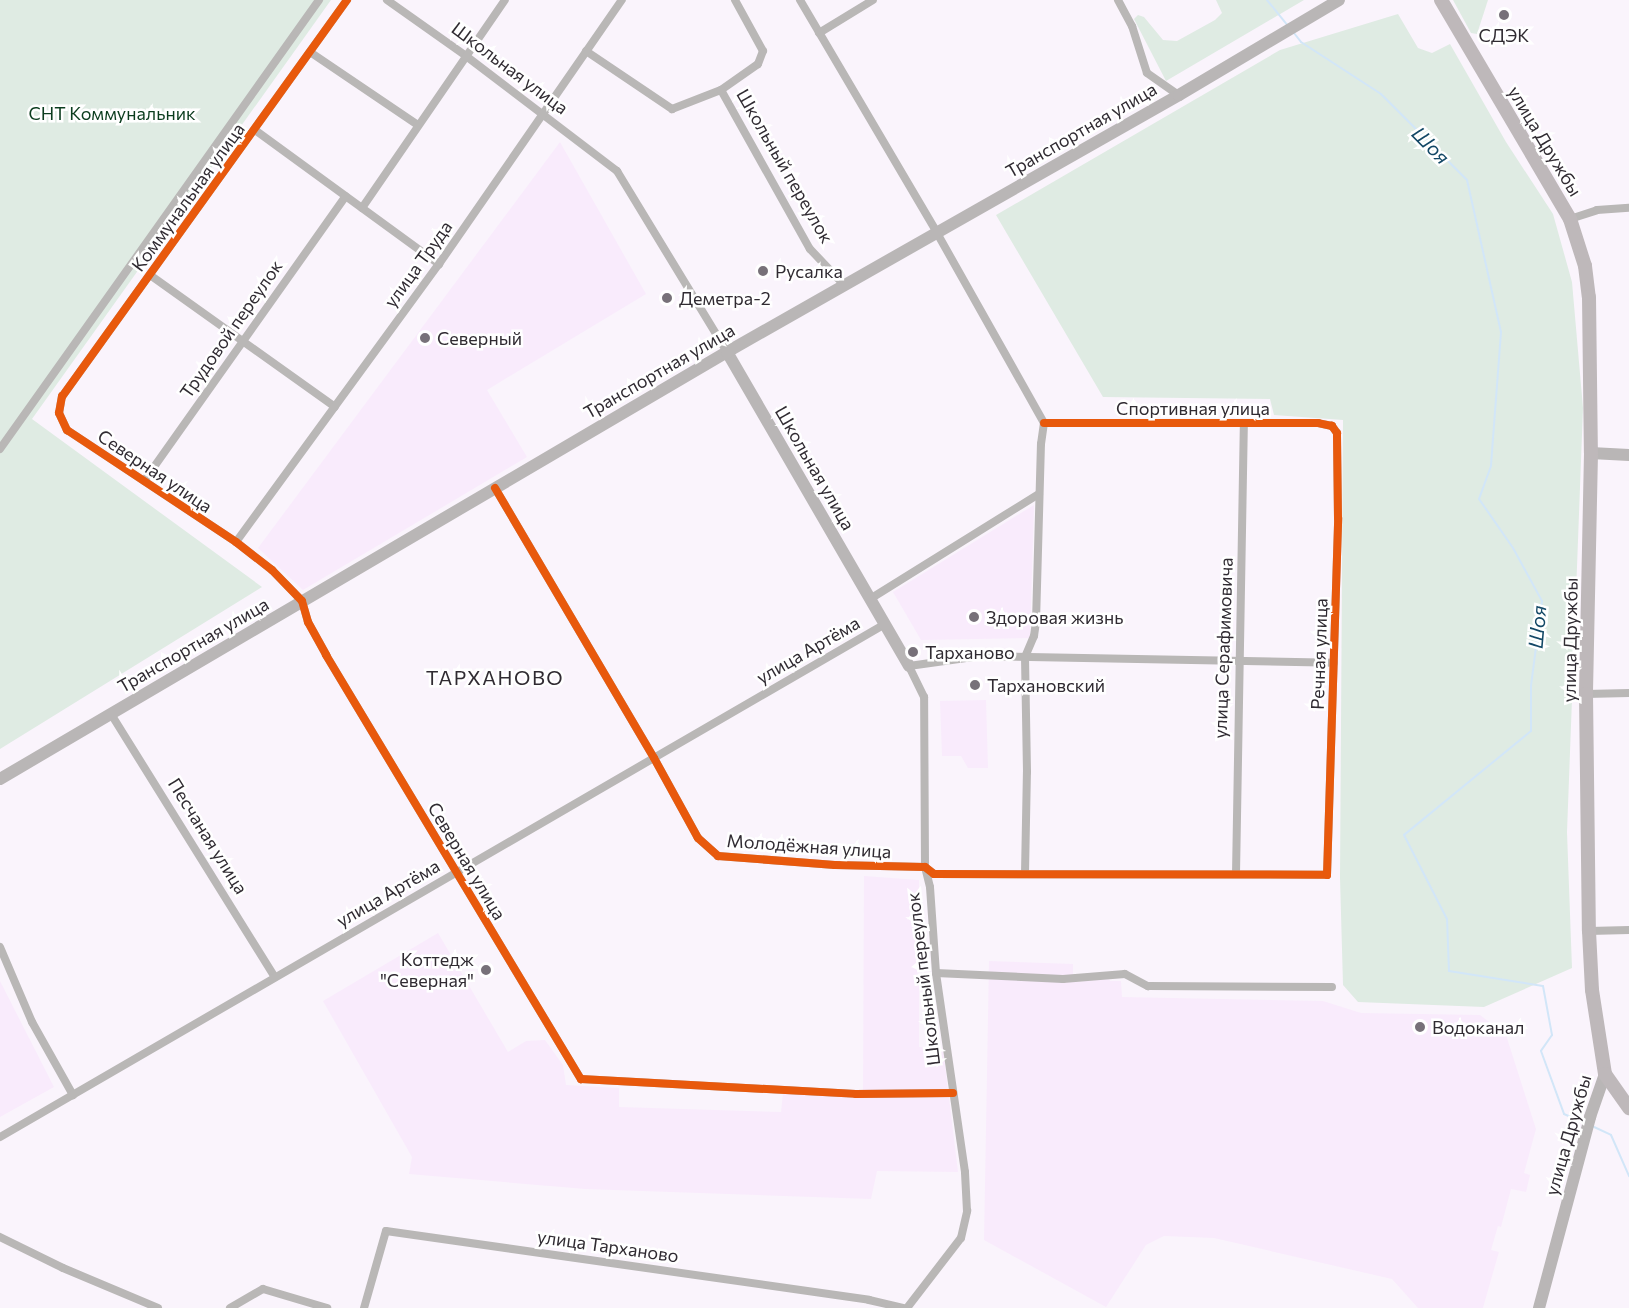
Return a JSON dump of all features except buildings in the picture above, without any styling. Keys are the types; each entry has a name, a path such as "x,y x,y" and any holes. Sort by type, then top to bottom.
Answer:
{"main road":[{"name":"улица Дружбы","path":"1441,0 1570,219 1583,253 1588,297 1591,453 1586,694 1588,931 1593,1000 1605,1074"},
{"path":"1605,1074 1629,1107"}],"street":[{"path":"0,449 319,0"},
{"name":"Коммунальная улица","path":"59,413 62,396 347,0"},
{"name":"Школьная улица","path":"387,0 466,56 617,171 727,352 909,666"},
{"path":"362,208 505,0"},
{"name":"улица Труда","path":"236,542 439,264 622,0"},
{"path":"586,51 672,109 721,90 753,69 763,57 763,51 735,0"},
{"path":"800,0 937,232 1044,423 1039,494 1035,629 1025,657 1027,772 1025,873"},
{"path":"819,33 873,0"},
{"path":"1118,0 1132,26 1148,73 1179,95"},
{"name":"Транспортная улица","path":"0,779 727,352 1179,95 1339,0"},
{"path":"310,52 418,125"},
{"name":"Школьный переулок","path":"721,90 810,249 844,285"},
{"path":"255,130 439,264"},
{"name":"Трудовой переулок","path":"144,481 346,196"},
{"path":"1570,219 1597,210 1629,208"},
{"path":"150,275 335,406"},
{"name":"Северная улица","path":"59,413 67,430 236,542 272,570 302,602 308,622 322,646 581,1079 856,1094 953,1093"},
{"name":"Спортивная улица","path":"1044,423 1318,423 1332,426 1337,433"},
{"name":"улица Серафимовича","path":"1236,874 1244,424"},
{"name":"Речная улица","path":"1327,875 1334,663 1337,433"},
{"path":"1591,453 1629,455"},
{"name":"Молодёжная улица","path":"495,488 654,758 698,838 718,856 835,865 925,867 934,874 1327,875"},
{"path":"870,599 1039,494"},
{"name":"улица Артёма","path":"0,1137 885,624"},
{"path":"909,666 954,657 1334,663"},
{"name":"Школьный переулок","path":"906,1308 961,1238 967,1210 965,1172 936,972 930,887 925,867 924,697 909,666"},
{"path":"1586,694 1629,693"},
{"name":"Песчаная улица","path":"111,714 275,977"},
{"path":"1588,931 1629,930"},
{"path":"0,947 32,1022 73,1095"},
{"path":"936,972 1063,979 1125,974 1148,986 1332,987"},
{"name":"улица Дружбы","path":"1539,1308 1590,1117 1605,1074"},
{"name":"улица Тарханово","path":"364,1308 386,1231 869,1300 906,1308"},
{"path":"0,1237 63,1268 158,1308"},
{"path":"230,1308 256,1291 270,1290 327,1308"}],"shaded area":[{"name":"Северный","path":"560,142 646,294 487,390 527,457 303,590 258,548"},
{"path":"1034,505 1030,638 921,640 893,592"},
{"path":"986,700 988,768 968,768 961,756 942,756 940,701"},
{"path":"864,876 919,880 919,1047 943,1048 958,1172 877,1171 871,1199 585,1189 409,1174 412,1157 323,1001 438,933 508,1052 526,1041 545,1040 563,1065 566,1085 619,1088 619,1107 781,1112 783,1093 863,1096"},
{"name":"Водоканал","path":"989,961 1073,964 1073,982 1109,979 1110,981 1121,981 1122,997 1323,1001 1361,1013 1480,1015 1506,1035 1536,1129 1524,1173 1530,1175 1526,1192 1511,1189 1501,1227 1498,1226 1491,1250 1499,1252 1483,1308 1418,1308 1392,1279 1214,1238 1164,1236 1146,1245 1106,1307 984,1240"},
{"path":"0,981 54,1087 0,1117"}],"green space":[{"name":"СНТ Коммунальник","path":"0,0 331,0 32,419 262,587 0,749"},
{"path":"1216,0 1304,0 1166,81 1134,19 1138,15 1144,17 1163,40 1177,41 1215,20 1222,13"},
{"path":"1453,0 1488,0 1477,34 1471,33"},
{"path":"1398,14 1418,48 1432,53 1450,44 1506,142 1553,214 1572,282 1583,408 1567,832 1572,968 1484,1007 1358,1002 1343,985 1340,878 1343,420 1274,415 1270,399 1103,397 996,215 1280,50"}],"waterway":[{"name":"Шоя","path":"1267,0 1288,26"},
{"name":"Шоя","path":"1294,33 1301,42 1381,94 1467,180 1501,332 1491,466 1479,499 1513,548 1542,601 1531,686 1531,731 1404,835 1447,919 1449,971 1543,986 1552,1035 1541,1051 1564,1114 1584,1123"},
{"name":"Шоя","path":"1592,1126 1611,1135 1629,1176"}],"cycle path":[{"path":"347,0 62,396 59,413 67,430 236,542 272,570 302,601 308,622 326,655 581,1079 856,1094 953,1093"},
{"path":"495,488 654,758 698,838 718,856 835,865 925,867 934,874 1327,875 1338,518 1337,433 1332,426 1318,423 1044,423"}],"place":[{"name":"СДЭК","path":"1504,15"},
{"name":"Русалка","path":"763,271"},
{"name":"Деметра-2","path":"667,298"},
{"name":"Северный","path":"425,338"},
{"name":"Здоровая жизнь","path":"974,617"},
{"name":"Тарханово","path":"913,652"},
{"name":"Тархановский","path":"975,685"},
{"name":"Коттедж \"Северная\"","path":"486,970"},
{"name":"Водоканал","path":"1420,1027"}],"district":[{"name":"ТАРХАНОВО","path":"495,677"}]}
